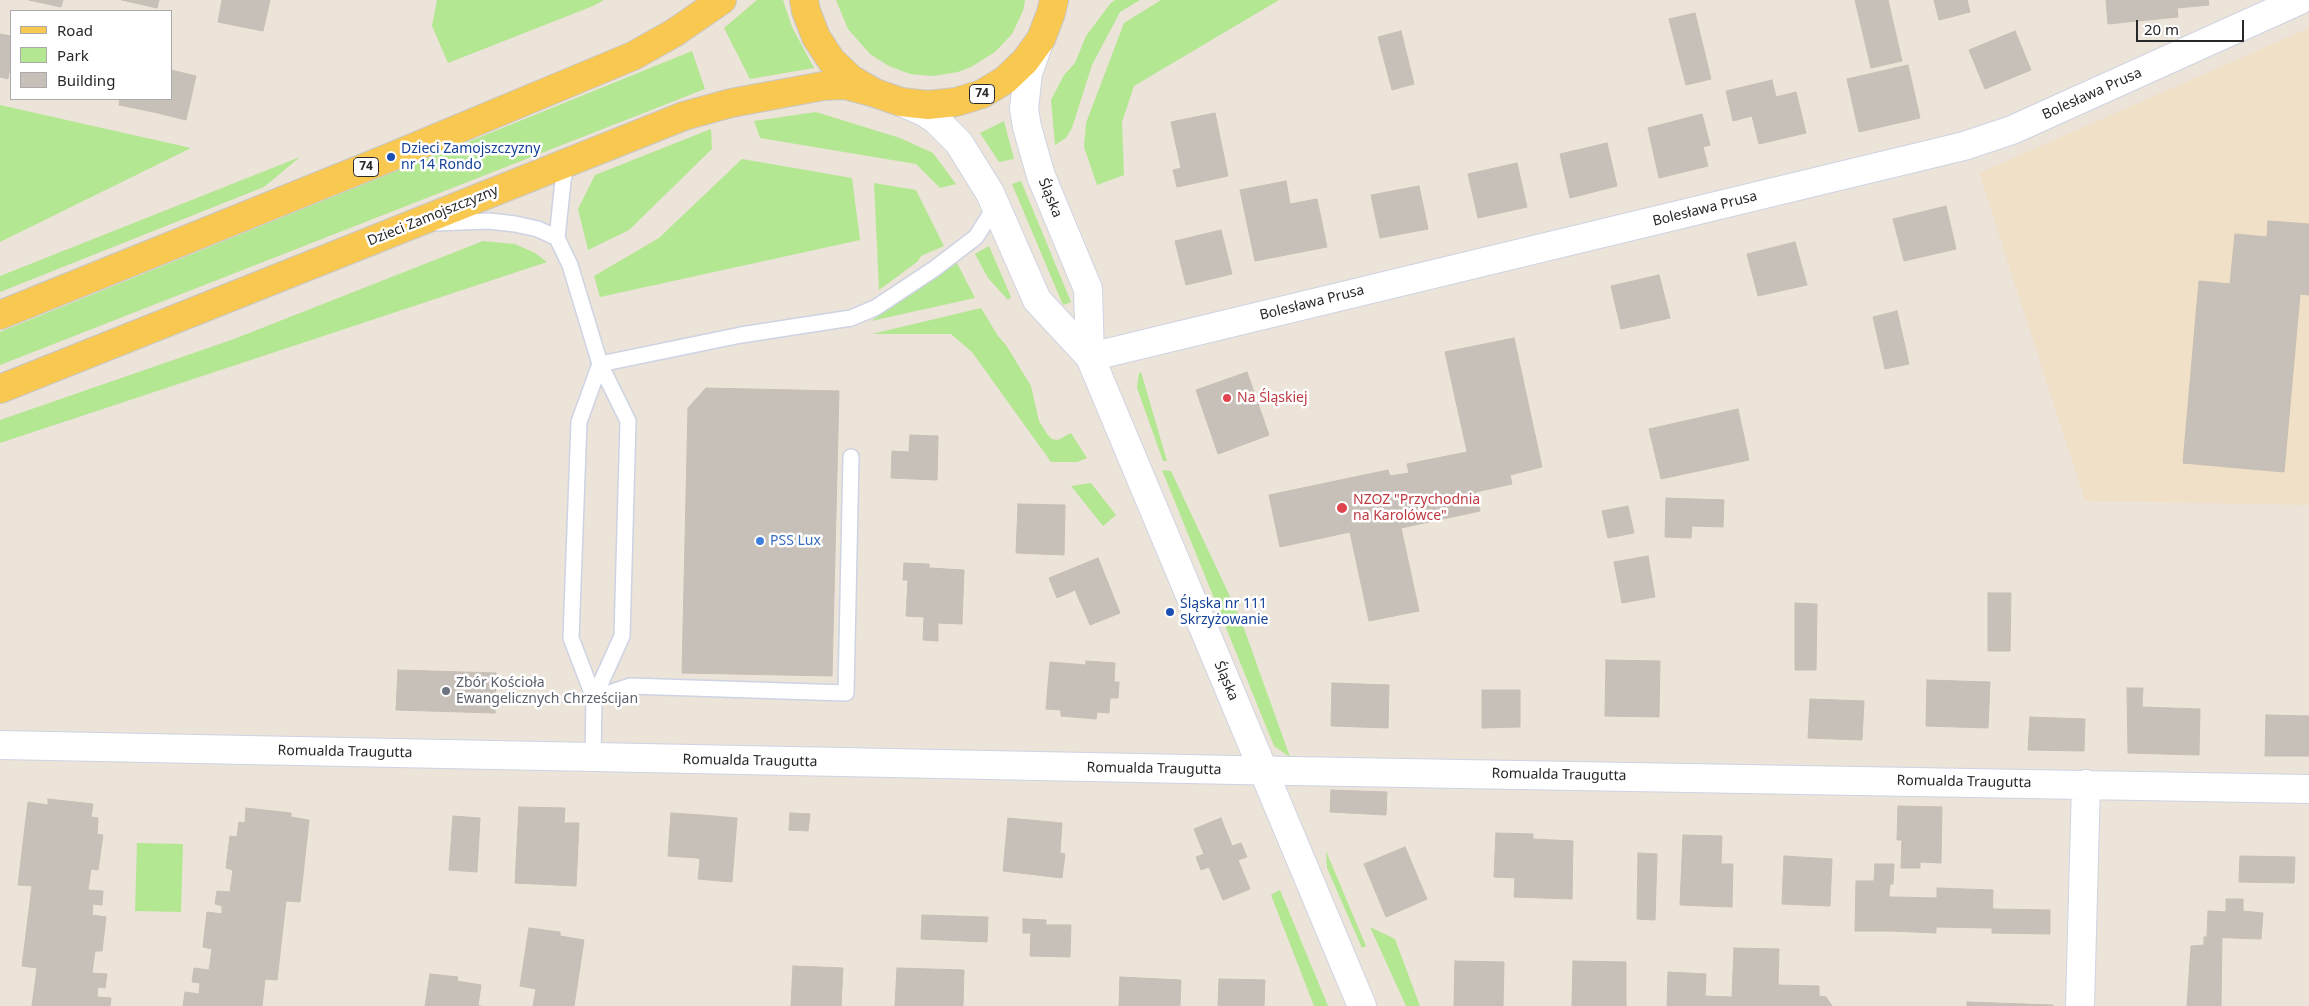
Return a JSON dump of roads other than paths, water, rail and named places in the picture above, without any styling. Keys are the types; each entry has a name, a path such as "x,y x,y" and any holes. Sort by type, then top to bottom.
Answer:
{"main road":[{"name":"74","path":"0,315 391,157 633,56 674,33 722,0"},
{"name":"74","path":"804,0 816,37 831,60 851,79 875,93 901,102 928,105 956,102 982,94 1005,80 1025,61 1070,0"},
{"name":"74","path":"1043,35 1054,0"},
{"name":"Dzieci Zamojszczyzny","path":"0,389 684,116 731,103 823,86 845,85 875,93"}],"street":[{"name":"Bolesława Prusa","path":"1090,357 1964,146 2012,130 2300,0"},
{"name":"Śląska","path":"1043,35 1028,73 1024,110 1041,176 1088,290 1090,357"},
{"name":"Śląska","path":"901,102 924,112 945,127 971,161 996,205 1038,300 1090,357 1362,1006"},
{"name":"Romualda Traugutta","path":"0,746 2309,789"},
{"path":"2080,1006 2086,784"}],"lane":[{"path":"567,162 557,238 570,265 600,364 628,421 622,636 594,698"},
{"path":"600,364 741,335 851,318 875,308 976,237 996,205"},
{"path":"413,224 489,222 515,224 538,229 557,238"},
{"path":"593,758 594,698 571,638 579,422 600,364"},
{"path":"594,698 630,686 846,693 851,456"}],"place":[{"name":"Dzieci Zamojszczyzny nr 14 Rondo","path":"391,157"},
{"name":"Na Śląskiej","path":"1227,398"},
{"name":"NZOZ \"Przychodnia na Karolówce\"","path":"1342,508"},
{"name":"PSS Lux","path":"760,541"},
{"name":"Śląska nr 111 Skrzyżowanie","path":"1170,612"},
{"name":"Zbór Kościoła Ewangelicznych Chrześcijan","path":"446,691"}]}
